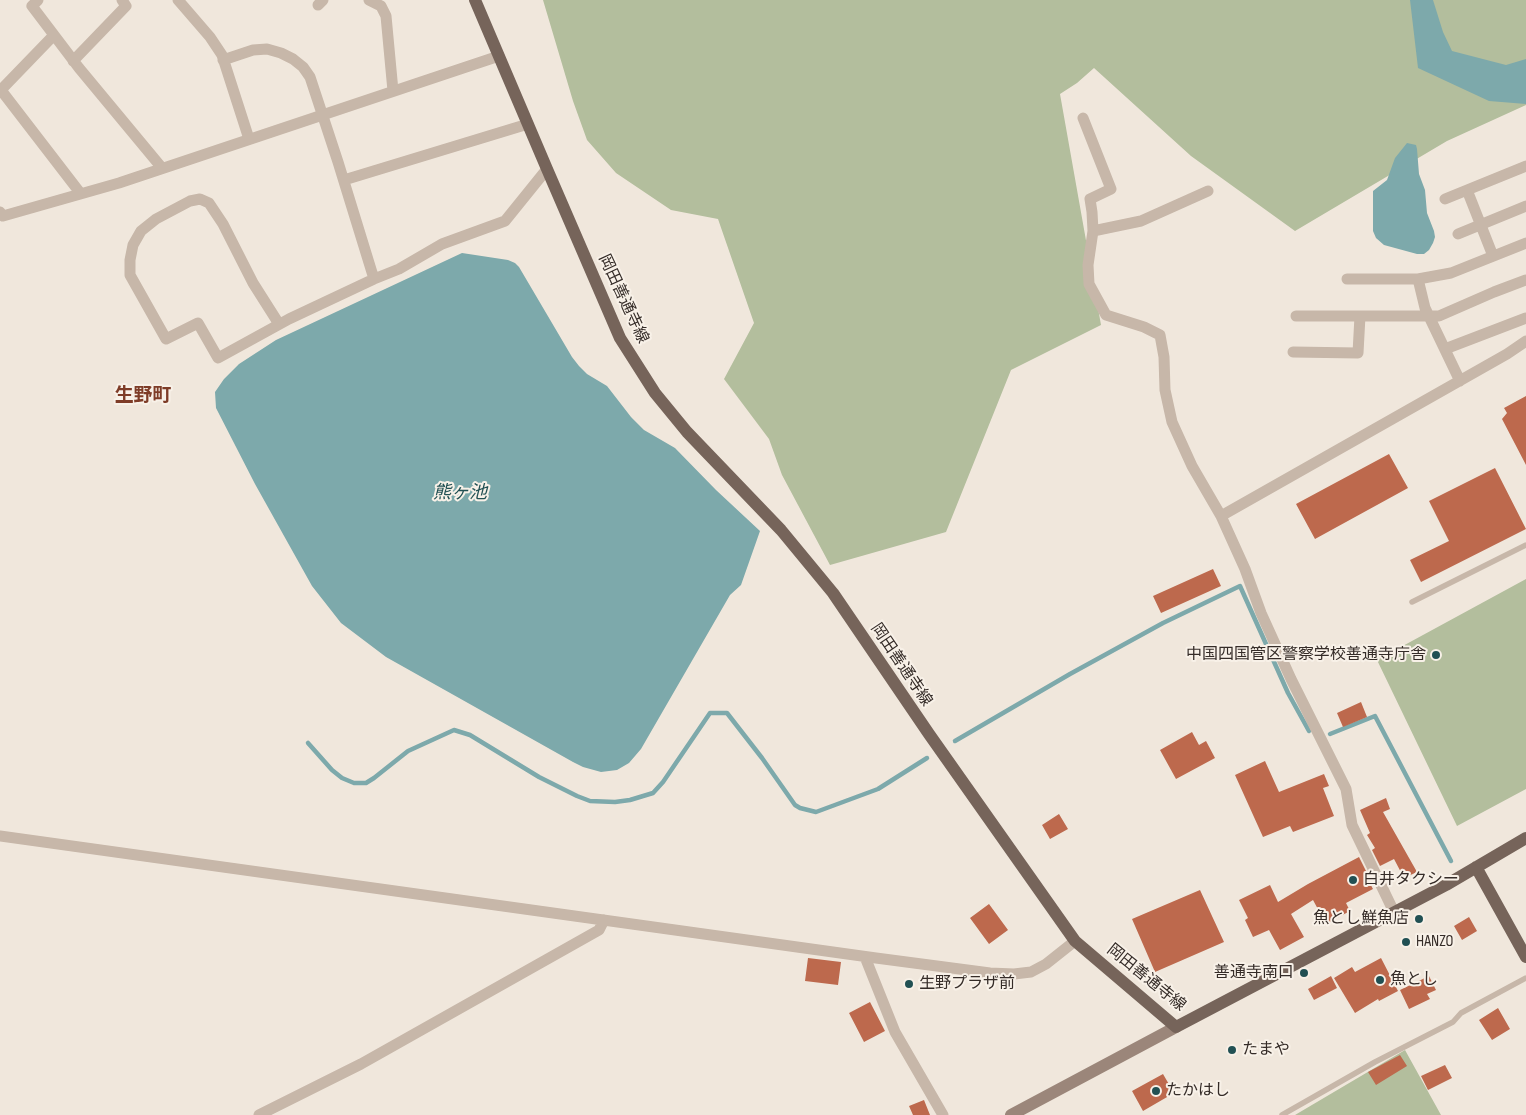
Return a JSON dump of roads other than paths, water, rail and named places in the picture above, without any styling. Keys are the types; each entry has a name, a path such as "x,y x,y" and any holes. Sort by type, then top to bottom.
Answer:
{"main road":[{"name":"岡田善通寺線","path":"475,0 620,338 655,393 687,432 781,530 833,593 928,734 1075,941 1176,1027 1446,886 1526,838"},
{"path":"1476,867 1526,957"}],"street":[{"path":"38,0 32,6 73,61 162,168"},
{"path":"73,61 126,6 122,0"},
{"path":"178,0 222,55 249,139"},
{"path":"370,0 381,6 386,16 392,91"},
{"path":"54,35 1,91 81,194"},
{"path":"223,60 253,50 266,49 281,52 303,67 310,77 374,279"},
{"path":"0,212 3,216 118,183 499,56"},
{"path":"1083,118 1111,189 1090,199 1093,231 1088,265 1089,284 1106,315 1144,327 1160,335 1164,357 1165,390 1172,422 1192,466 1221,516 1284,663 1346,790 1352,825 1394,912"},
{"path":"344,180 528,124"},
{"path":"1445,199 1526,166"},
{"path":"279,324 253,283 209,203 200,199 190,200 156,219 141,231 133,244 130,275 166,339 198,323 218,358 279,324 399,269 442,244 505,221 546,169"},
{"path":"1467,190 1493,256"},
{"path":"1093,231 1140,221 1208,191"},
{"path":"1458,234 1526,206"},
{"path":"1347,279 1418,279 1451,273 1526,243"},
{"path":"1418,279 1425,308 1460,381"},
{"path":"1296,316 1439,316 1526,280"},
{"path":"1293,352 1358,353 1360,316"},
{"path":"1445,349 1526,318"},
{"path":"1221,516 1460,381 1526,341"},
{"path":"0,836 990,973 1014,974 1030,972 1046,964 1075,941"},
{"path":"259,1115 361,1064 600,930 604,920"},
{"path":"865,957 895,1032 943,1115"},
{"path":"1012,1115 1176,1027"}],"lane":[{"path":"1412,602 1526,545"},
{"path":"1282,1115 1375,1062 1453,1022 1461,1013 1526,978"}],"water":[{"path":"1410,0 1433,0 1443,32 1452,51 1506,65 1526,59 1526,104 1489,101 1418,68"},
{"path":"1407,143 1416,145 1419,174 1425,190 1427,213 1435,237 1429,250 1424,254 1417,254 1384,245 1376,238 1373,231 1373,191 1387,180 1395,158"},
{"name":"熊ヶ池","path":"462,253 508,260 515,263 579,366 587,374 607,386 631,417 644,430 675,448 760,531 741,585 730,595 641,749 629,763 617,770 601,772 573,762 386,657 341,623 312,586 255,484 216,408 215,392 224,379 239,364 276,340"}],"waterway":[{"path":"955,741 1070,674 1163,623 1240,586 1288,693 1309,731"},
{"path":"308,743 332,770 342,778 354,783 366,783 408,751 454,730 470,735 539,777 577,796 590,801 615,802 630,800 653,793 663,782 710,713 727,713 795,805 816,812 878,789 927,758"},
{"path":"1330,734 1375,716 1451,861"}],"place":[{"name":"中国四国管区警察学校善通寺庁舎","path":"1436,655"},
{"name":"白井タクシー","path":"1353,880"},
{"name":"魚とし鮮魚店","path":"1419,919"},
{"name":"HANZO","path":"1406,942"},
{"name":"善通寺南口","path":"1304,973"},
{"name":"魚とし","path":"1380,980"},
{"name":"生野プラザ前","path":"909,984"},
{"name":"たまや","path":"1232,1050"},
{"name":"たかはし","path":"1156,1091"}],"district":[{"name":"生野町","path":"143,396"}]}
